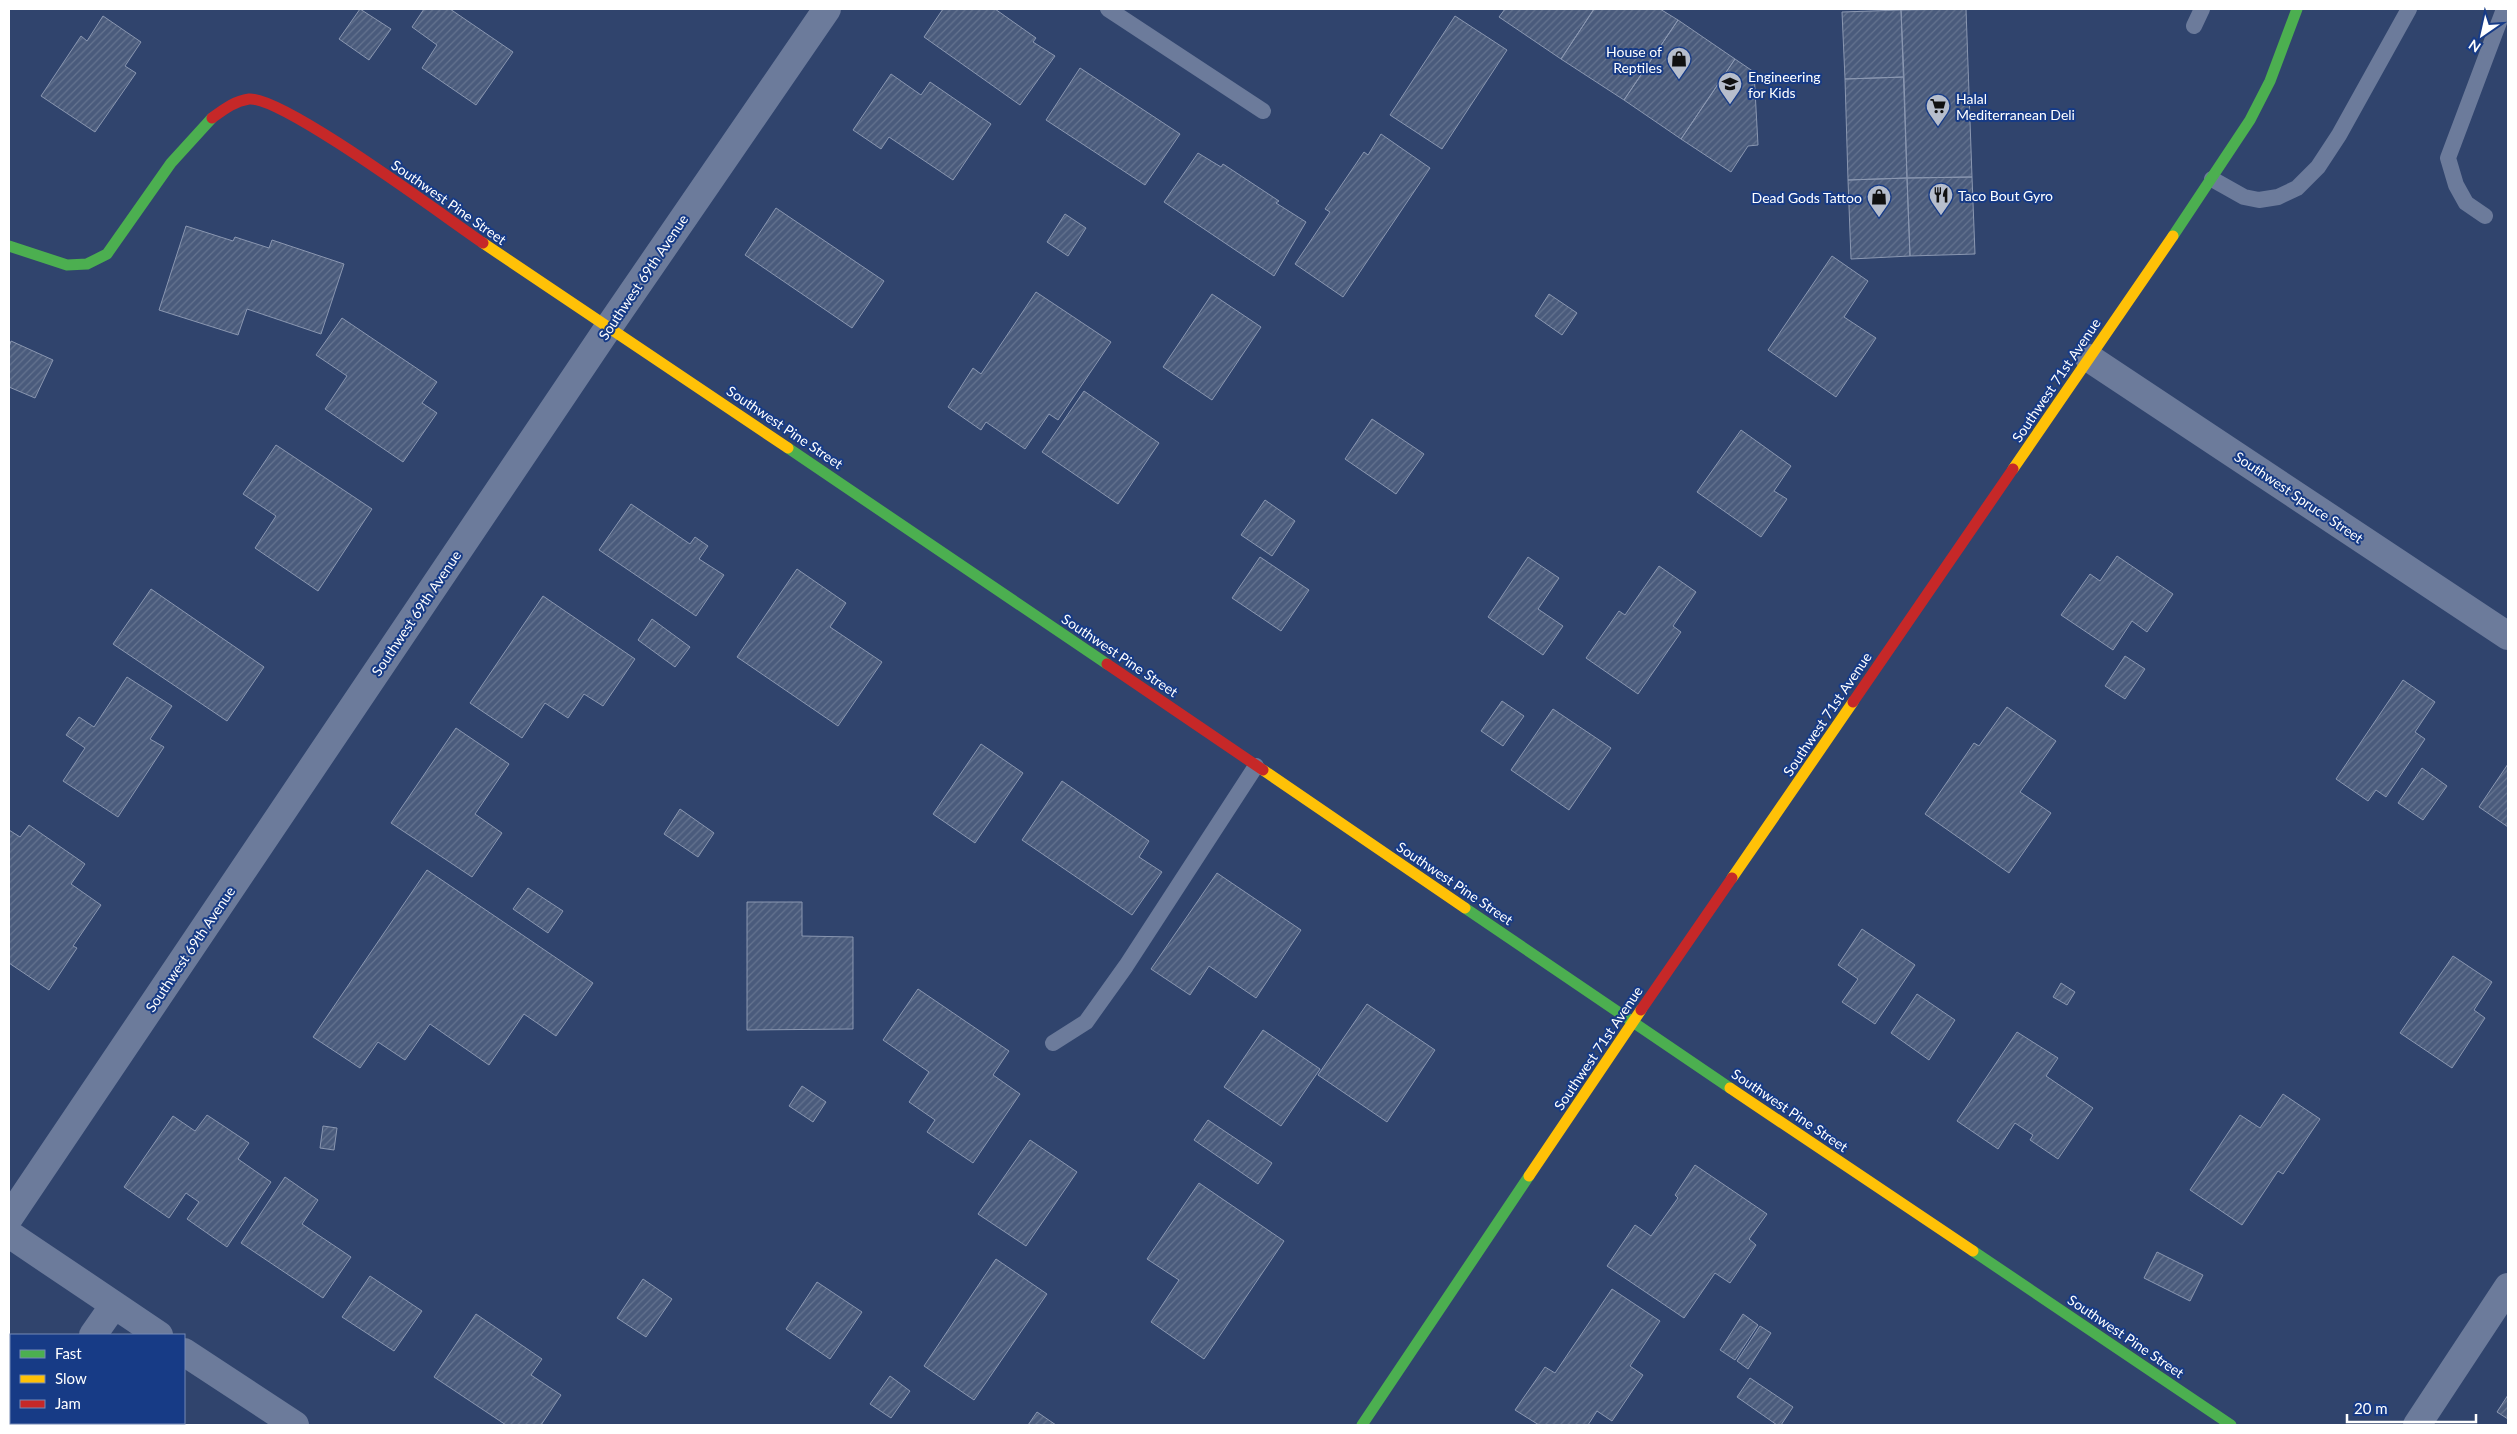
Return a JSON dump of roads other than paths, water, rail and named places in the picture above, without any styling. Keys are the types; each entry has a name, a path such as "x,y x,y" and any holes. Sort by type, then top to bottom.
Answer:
{"street":[{"name":"Southwest 69th Avenue","path":"9,1218 608,328 827,9"},
{"name":"Southwest 71st Avenue","path":"1362,1425 1633,1022 2212,179 2250,120 2270,81 2296,9"},
{"name":"Southwest Pine Street","path":"9,246 67,265 87,264 107,254 194,134 215,114 230,105 249,99 281,109 312,126 608,328 649,353 1633,1022 2231,1425"},
{"name":"Southwest Spruce Street","path":"2089,358 2508,636"},
{"path":"9,1234 158,1334"},
{"path":"2417,1425 2508,1287"},
{"path":"94,1334 114,1305"},
{"path":"185,1353 295,1425"}],"lane":[{"path":"1108,9 1262,111"},
{"path":"2194,26 2202,9"},
{"path":"2212,179 2244,197 2259,200 2278,197 2297,188 2318,167 2339,135 2409,9"},
{"path":"2485,216 2466,203 2456,185 2448,158 2504,9"},
{"path":"1053,1043 1086,1022 1126,966 1256,766"}],"place":[{"name":"House of Reptiles","path":"1679,80"},
{"name":"Engineering for Kids","path":"1730,105"},
{"name":"Halal Mediterranean Deli","path":"1938,127"},
{"name":"Taco Bout Gyro","path":"1941,216"},
{"name":"Dead Gods Tattoo","path":"1879,218"}]}
